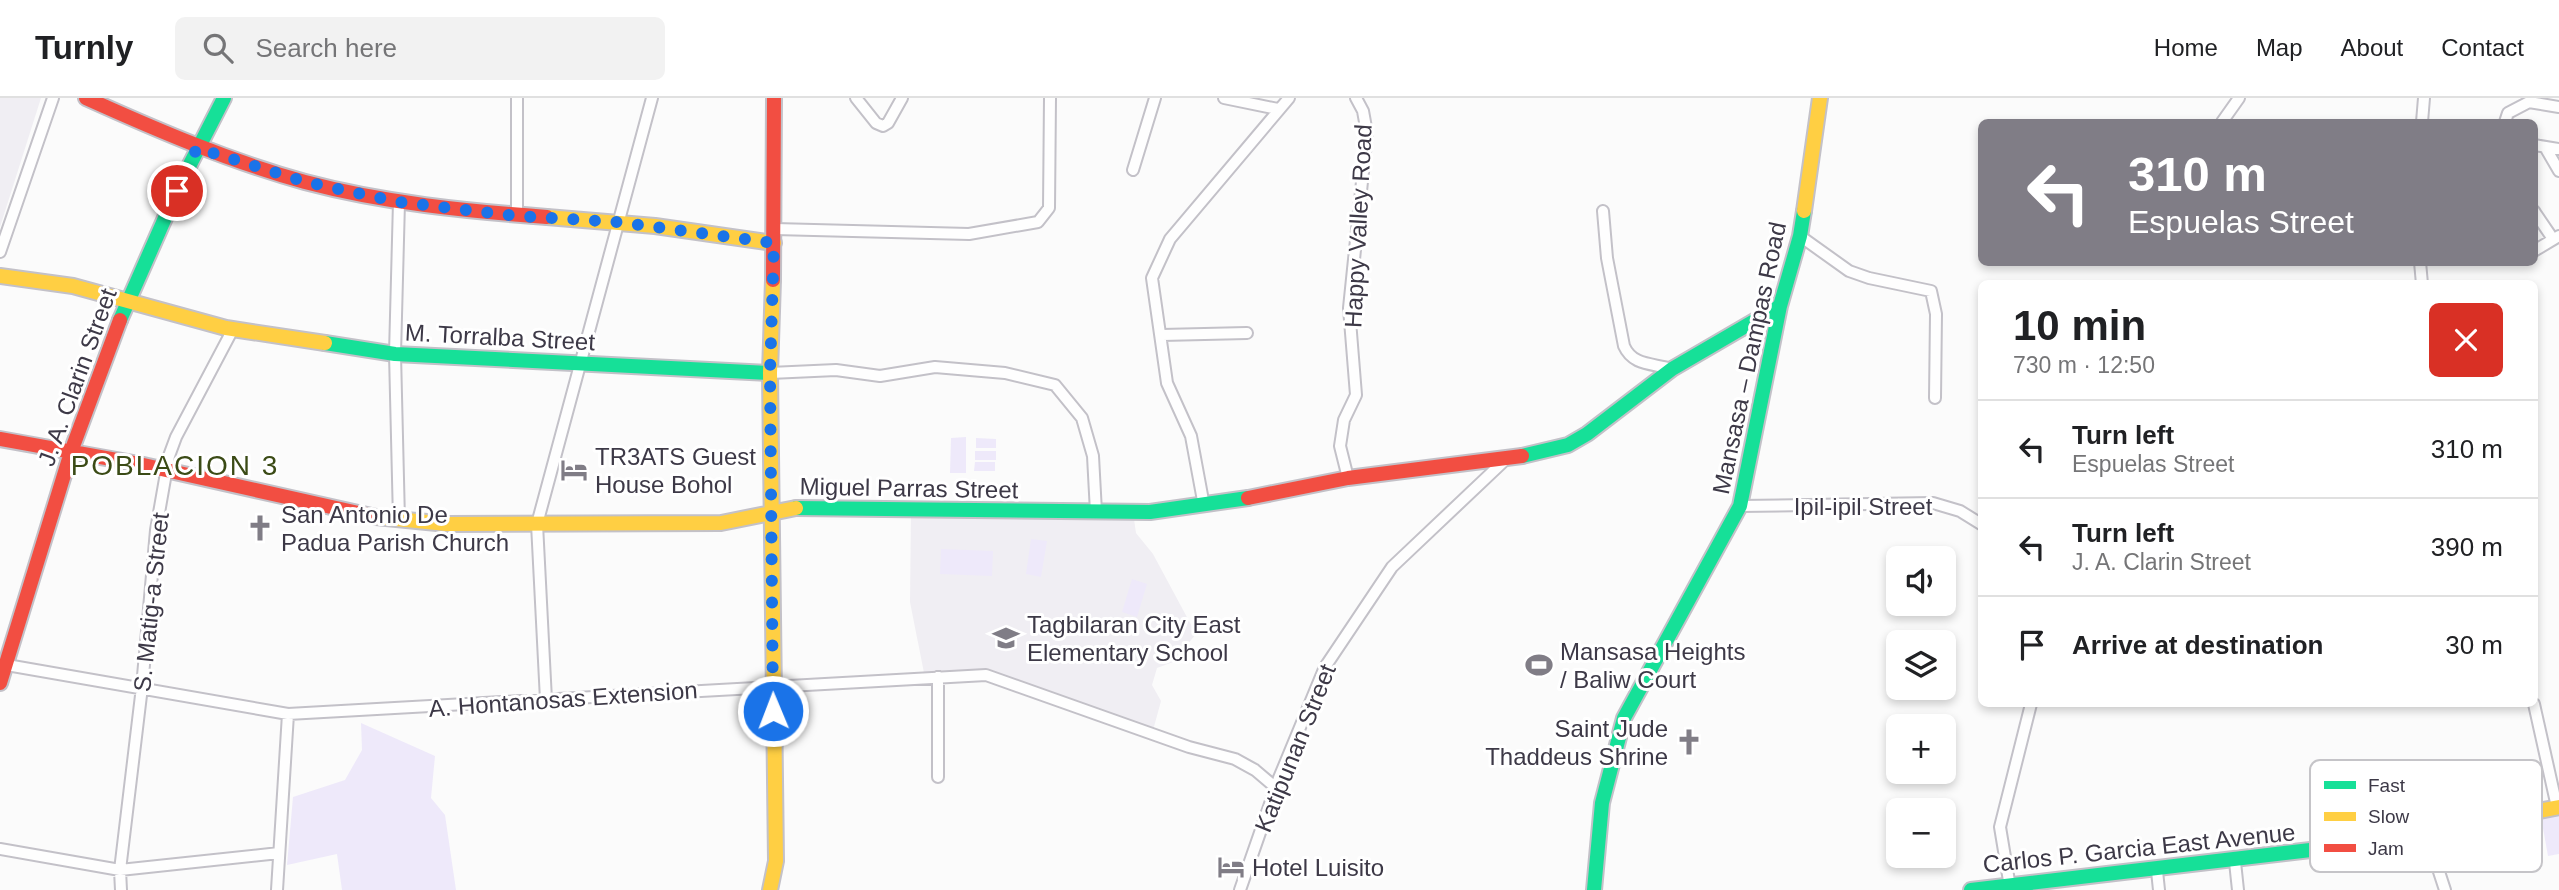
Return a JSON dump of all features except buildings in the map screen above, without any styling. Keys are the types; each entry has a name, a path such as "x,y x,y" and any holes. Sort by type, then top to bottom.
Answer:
{"street":[{"path":"0,252 53,98"},
{"path":"86,98 197,148 306,182 399,202 517,216 775,236 969,234 1038,222 1049,208 1050,98"},
{"name":"J. A. Clarin Street","path":"0,683 3,665 72,452 127,301 197,148 223,98"},
{"path":"517,98 517,216"},
{"path":"546,700 537,524 652,98"},
{"path":"770,890 776,861 770,373 775,236 774,98"},
{"path":"856,98 876,122 883,126 888,123 902,98"},
{"path":"1133,170 1155,98"},
{"path":"1224,98 1278,109"},
{"path":"1204,506 1191,436 1167,383 1162,335 1151,289 1152,278 1161,254 1192,211 1289,98"},
{"name":"Happy Valley Road","path":"1349,478 1340,446 1340,432 1356,395 1349,308 1367,132 1363,111 1356,98"},
{"name":"Mansasa – Dampas Road","path":"1594,890 1598,819 1613,748 1624,718 1740,506 1780,306 1800,236 1820,98"},
{"path":"2224,119 2239,98"},
{"path":"2423,119 2424,98"},
{"path":"2506,119 2508,113 2529,102 2559,107"},
{"path":"2540,146 2559,149"},
{"path":"2540,146 2559,171"},
{"path":"399,202 395,354 399,520"},
{"path":"1603,211 1607,258 1624,345 1629,356 1637,362 1672,369"},
{"path":"2538,216 2556,237 2538,248"},
{"path":"1800,236 1849,271 1931,291 1936,314 1935,398"},
{"name":"M. Torralba Street","path":"0,276 73,286 233,329 395,354 770,373 836,370 880,376 935,367 1005,373 1055,385 1082,418 1093,456 1096,512"},
{"name":"Miguel Parras Street","path":"0,439 166,471 367,516 447,524 721,523 772,514 789,508 1150,512 1285,493 1349,478 1506,460 1568,444 1587,434 1672,369 1780,306"},
{"name":"S. Matig-a Street","path":"121,890 120,870 142,687 156,530 166,471 176,437 233,329"},
{"path":"1162,335 1247,332"},
{"name":"Katipunan Street","path":"1240,890 1275,787 1325,667 1392,567 1506,460"},
{"name":"Ipil-ipil Street","path":"1740,506 1934,503 1960,512 1978,522"},
{"name":"A. Hontanosas Extension","path":"3,665 288,714 986,675 1199,750 1235,759 1255,770 1275,787"},
{"path":"938,677 938,777"},
{"path":"2015,887 2000,827 2030,707"},
{"path":"2535,707 2558,807"},
{"path":"277,890 288,714"},
{"path":"0,849 120,870 279,853"},
{"name":"Carlos P. Garcia East Avenue","path":"1971,890 2157,871 2310,851"},
{"path":"2235,862 2238,890"},
{"path":"2157,871 2159,890"},
{"path":"2439,872 2445,890"}],"shaded area":[{"path":"0,98 41,98 0,227"},
{"path":"966,437 966,473 950,473 951,438"},
{"path":"976,438 996,439 996,448 976,448"},
{"path":"975,451 996,451 996,460 975,460"},
{"path":"975,462 995,462 995,471 974,471"},
{"name":"Tagbilaran City East Elementary School","path":"1133,512 1136,533 1153,554 1196,634 1173,662 1157,668 1152,685 1161,701 1152,734 987,674 925,678 910,602 911,514"},
{"path":"1031,539 1047,541 1041,577 1026,574"},
{"path":"941,549 993,551 992,576 940,574"},
{"path":"1132,579 1147,584 1137,617 1122,612"},
{"path":"361,723 435,756 431,798 445,815 456,890 342,890 337,854 287,865 293,797 345,780 362,750"},
{"path":"2559,814 2559,854 2548,856 2542,817"}],"traffic: fast":[{"path":"120,320 180,184 224,98"},
{"path":"1594,890 1602,803 1624,718 1740,506 1780,306 1800,236 1804,211"},
{"path":"1522,456 1568,445 1587,434 1672,369 1780,306"},
{"path":"325,343 395,354 770,373"},
{"path":"796,508 1150,512 1248,498"},
{"path":"1971,890 2310,850"}],"traffic: slow":[{"path":"1804,211 1820,98"},
{"path":"547,217 655,226 774,243"},
{"path":"0,276 73,286 226,328 325,343"},
{"path":"770,890 776,861 770,373 773,280"},
{"path":"376,517 447,524 721,523 796,508"},
{"path":"2542,810 2559,807"}],"traffic: jam":[{"path":"86,98 194,144 305,182 425,205 547,217"},
{"path":"773,280 774,98"},
{"path":"0,683 72,449 120,320"},
{"path":"0,439 139,464 376,517"},
{"path":"1248,498 1348,478 1522,456"}],"place":[{"name":"TR3ATS Guest House Bohol","path":"574,470"},
{"name":"San Antonio De Padua Parish Church","path":"260,528"},
{"name":"Tagbilaran City East Elementary School","path":"1006,638"},
{"name":"Mansasa Heights / Baliw Court","path":"1539,665"},
{"name":"Saint Jude Thaddeus Shrine","path":"1689,742"},
{"name":"Hotel Luisito","path":"1231,867"}],"district":[{"name":"POBLACION 3","path":"175,465"}],"route":[{"path":"177,191 197,148 306,182 399,202 517,216 618,222 774,243 770,373 773,711"}]}
